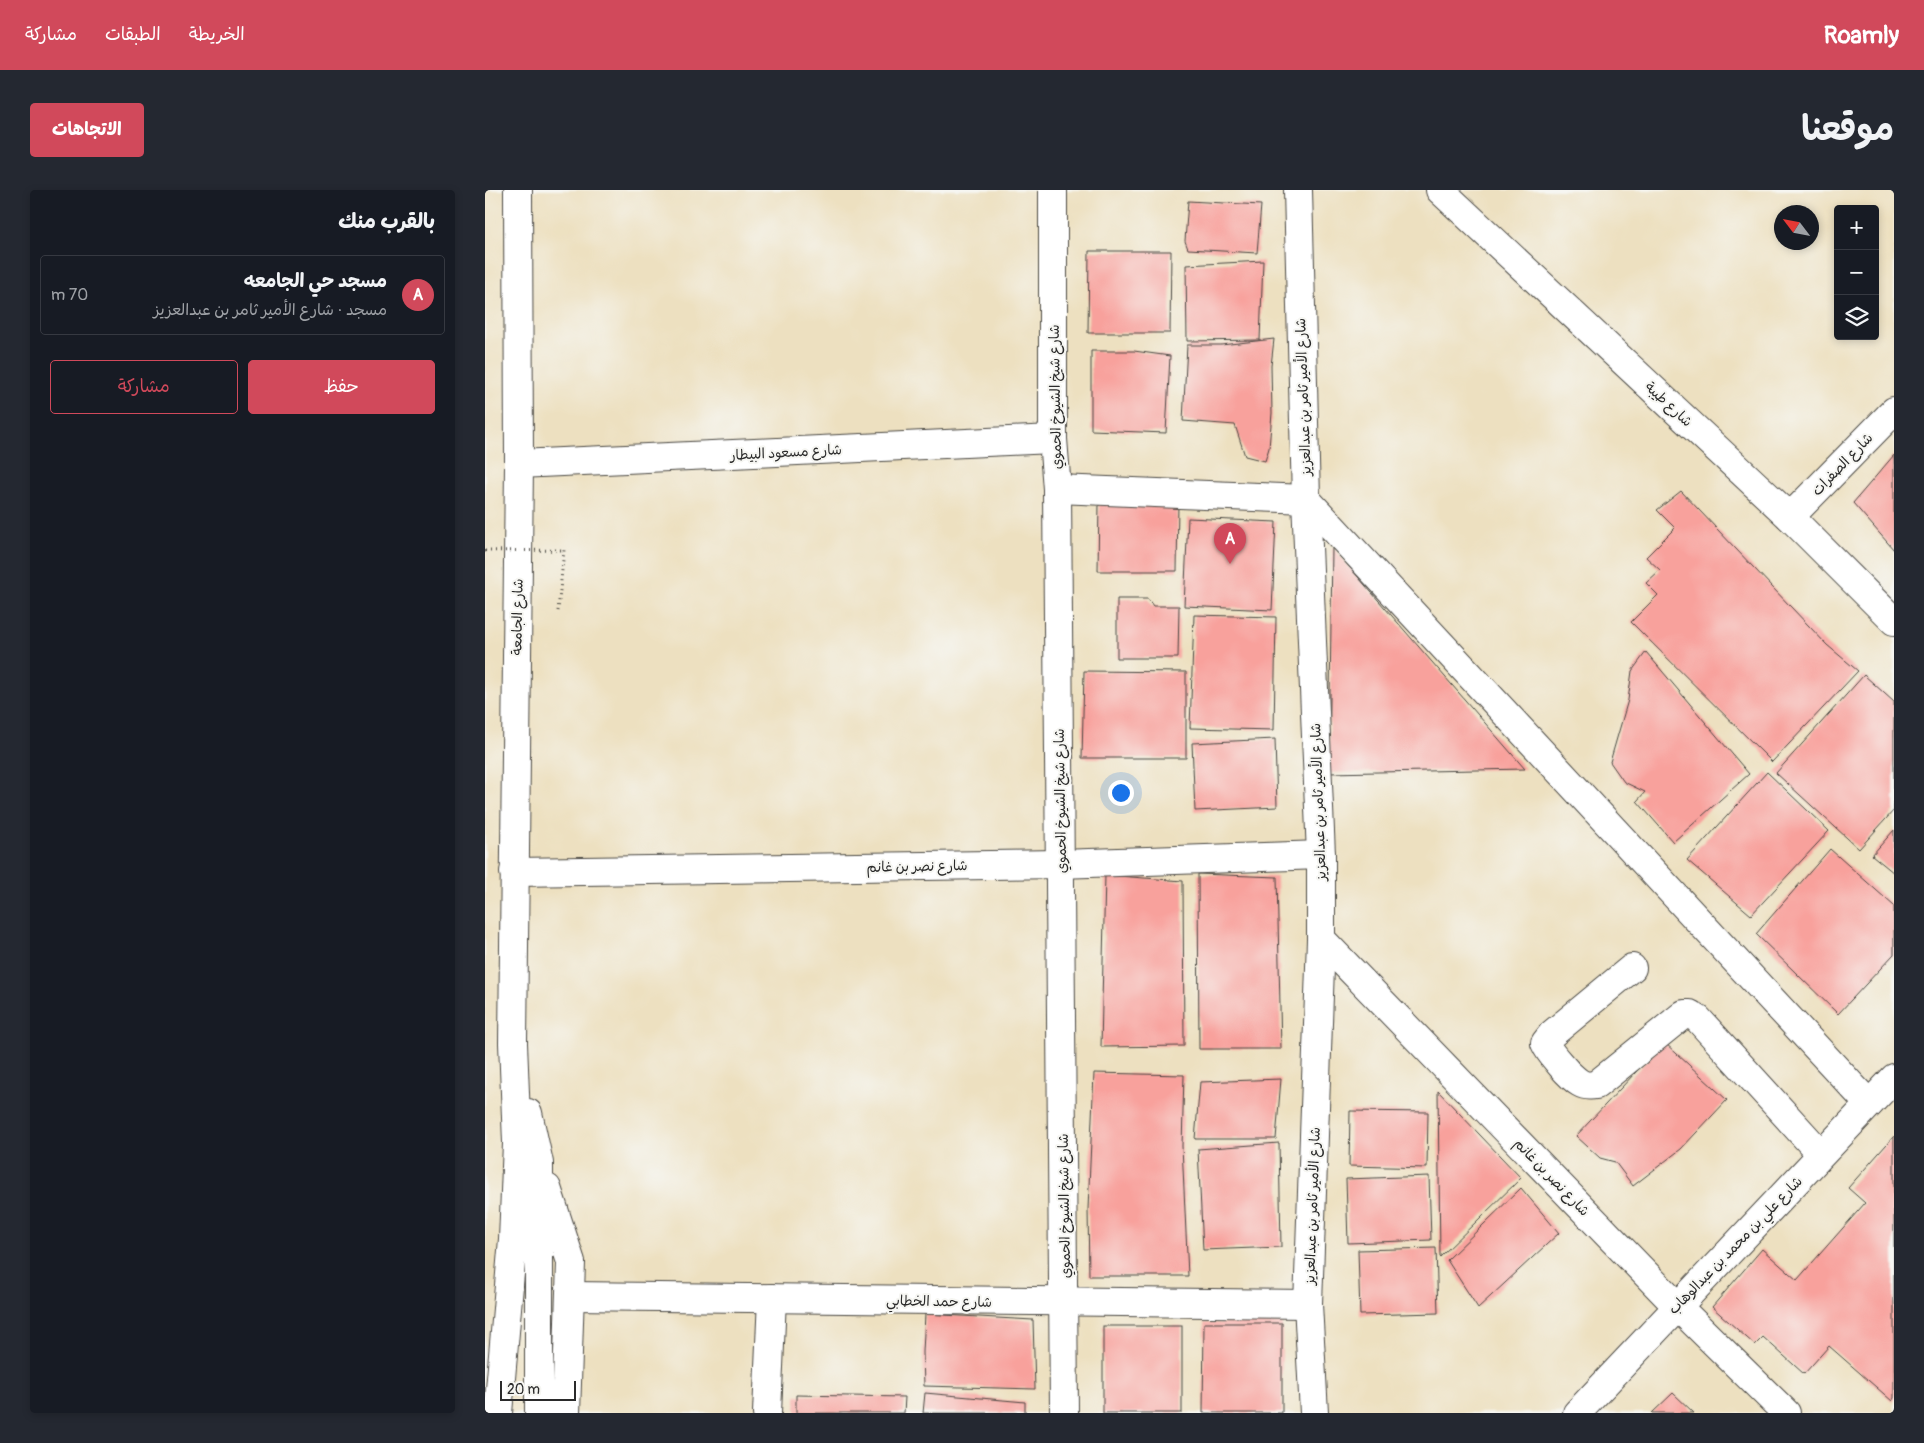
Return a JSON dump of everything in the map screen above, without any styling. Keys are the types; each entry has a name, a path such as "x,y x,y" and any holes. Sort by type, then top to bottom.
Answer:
{"street":[{"name":"شارع الجامعة","path":"513,1043 519,464 518,190"},
{"name":"شارع شيخ الشيوخ الحموي","path":"1053,190 1053,439 1057,489 1065,1302 1064,1413"},
{"name":"شارع الأمير ثامر بن عبدالعزيز","path":"1298,190 1306,499 1321,855 1321,939 1308,1304 1314,1413"},
{"name":"شارع طيبة","path":"1441,190 1791,517 1894,621"},
{"name":"شارع الصفرات","path":"1791,517 1894,411"},
{"name":"شارع مسعود البيطار","path":"519,464 1053,439"},
{"path":"1057,489 1306,499 1869,1104"},
{"name":"شارع نصر بن غانم","path":"514,872 1060,864 1321,855"},
{"name":"شارع نصر بن غانم","path":"1321,939 1677,1306 1786,1413"},
{"path":"1632,968 1552,1034 1545,1043 1549,1052 1579,1083 1589,1086 1596,1085 1684,1014 1690,1014 1698,1019 1821,1154"},
{"path":"513,1043 539,1163 571,1262 566,1413"},
{"path":"498,1413 513,1239 517,1143 513,1043"},
{"name":"شارع علي بن محمد بن عبدالوهاب","path":"1577,1413 1894,1078"},
{"path":"539,1163 539,1413"},
{"name":"شارع حمد الخطابي","path":"570,1296 1308,1304"},
{"path":"767,1413 771,1298"}],"path":[{"path":"485,551 564,550 558,611"}],"building":[{"path":"1188,201 1261,205 1257,253 1188,249 1185,241"},
{"path":"1089,251 1171,251 1170,333 1088,333"},
{"path":"1263,261 1260,340 1187,341 1186,265"},
{"path":"1274,339 1271,366 1272,413 1269,448 1265,461 1245,456 1235,425 1183,421 1187,345 1221,345"},
{"path":"1091,351 1134,351 1170,356 1166,433 1091,430"},
{"path":"1894,455 1894,550 1853,503"},
{"path":"1681,491 1827,645 1858,671 1772,762 1631,622 1658,595 1646,583 1660,570 1646,557 1675,528 1657,510"},
{"path":"1099,503 1178,503 1177,571 1098,571"},
{"path":"1188,518 1276,522 1272,610 1184,606"},
{"path":"1332,547 1525,769 1329,773"},
{"path":"1117,599 1148,599 1153,606 1179,606 1178,658 1117,658"},
{"path":"1194,615 1276,617 1274,730 1190,728"},
{"path":"1646,652 1749,774 1673,842 1637,801 1645,792 1624,782 1610,762 1628,700 1632,671"},
{"path":"1084,671 1186,672 1186,758 1082,758"},
{"path":"1864,675 1894,702 1894,810 1859,849 1776,773"},
{"path":"1275,739 1277,807 1195,811 1192,743"},
{"path":"1767,772 1829,831 1751,915 1687,860"},
{"path":"1894,830 1894,873 1872,855"},
{"path":"1830,849 1894,906 1894,954 1838,1014 1756,934"},
{"path":"1198,874 1277,877 1281,1049 1199,1049"},
{"path":"1105,875 1183,881 1184,1046 1101,1047"},
{"path":"1664,1042 1727,1100 1681,1149 1633,1186 1615,1162 1600,1158 1576,1136"},
{"path":"1094,1073 1184,1075 1182,1146 1188,1276 1089,1276 1088,1209"},
{"path":"1281,1079 1276,1139 1195,1139 1200,1082"},
{"path":"1438,1091 1521,1178 1440,1257"},
{"path":"1350,1111 1428,1112 1427,1168 1349,1166"},
{"path":"1894,1136 1894,1398 1892,1401 1829,1346 1804,1374 1763,1337 1755,1345 1712,1307 1762,1249 1797,1280 1865,1203 1848,1188"},
{"path":"1279,1143 1281,1247 1203,1250 1198,1149"},
{"path":"1429,1176 1431,1240 1348,1243 1346,1179"},
{"path":"1521,1188 1559,1233 1478,1308 1447,1260"},
{"path":"1436,1248 1438,1313 1360,1315 1358,1250"},
{"path":"925,1314 1033,1320 1035,1389 924,1386"},
{"path":"1204,1323 1282,1323 1282,1413 1203,1413"},
{"path":"1103,1326 1182,1326 1182,1413 1103,1413"},
{"path":"925,1393 1025,1402 1025,1413 923,1413"},
{"path":"1673,1393 1694,1413 1652,1413"},
{"path":"796,1395 905,1397 904,1413 796,1413"}],"place":[{"name":"مسجد حي الجامعه","path":"1230,564"}]}
